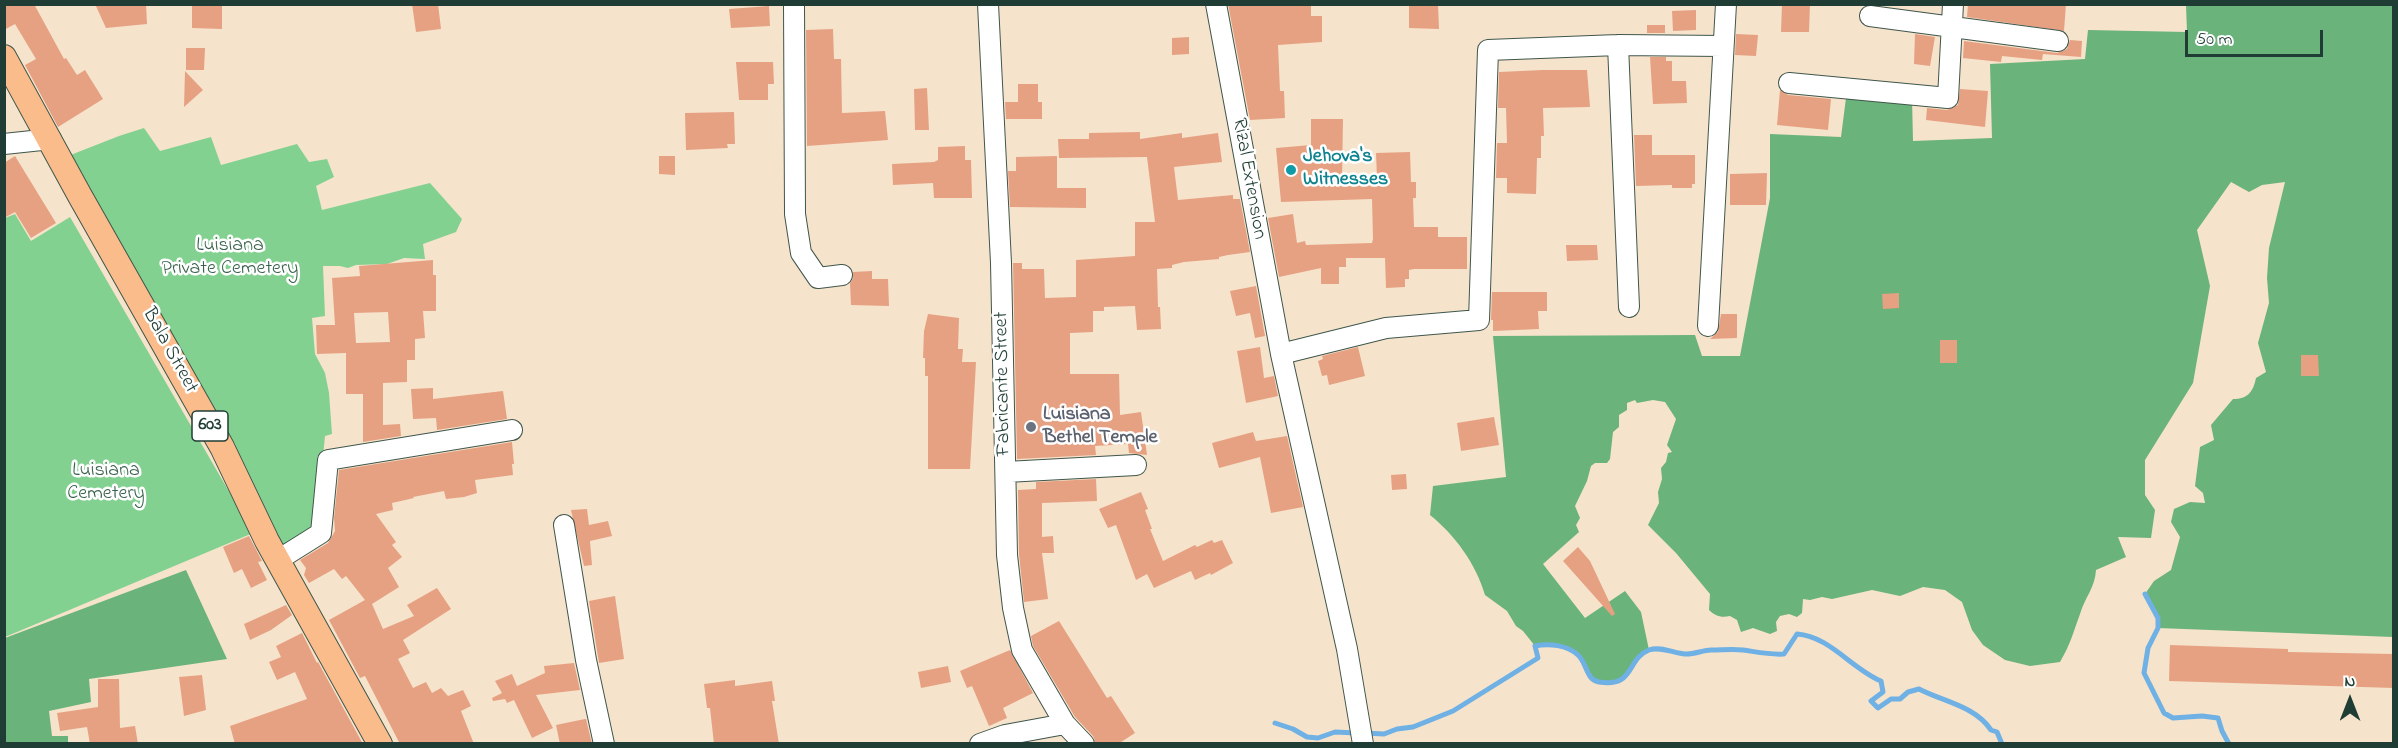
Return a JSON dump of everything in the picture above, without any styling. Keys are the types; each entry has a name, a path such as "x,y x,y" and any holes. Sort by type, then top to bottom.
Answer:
{"main road":[{"name":"Bala Street","path":"4,57 222,447 278,560 380,744"}],"street":[{"path":"794,4 795,214 801,253 818,278 842,275"},
{"name":"Fabricante Street","path":"988,4 1000,246 1007,555 1012,608 1022,650 1065,724 1084,744"},
{"name":"Rizal Extension","path":"1216,4 1281,354 1347,649 1363,744"},
{"path":"1708,326 1726,4"},
{"path":"1788,83 1948,98 1953,4"},
{"path":"1870,16 2058,41"},
{"path":"1281,354 1386,328 1479,320 1488,50 1618,45 1723,46"},
{"path":"1618,45 1629,307"},
{"path":"4,144 51,139"},
{"path":"278,560 321,533 328,460 512,430"},
{"path":"1006,472 1136,465"},
{"path":"564,525 586,660 604,744"},
{"path":"980,744 1005,735 1065,724"}],"green space":[{"path":"2186,5 2393,5 2393,637 2158,628 2158,618 2145,594 2154,581 2171,570 2180,537 2171,522 2174,509 2190,502 2205,503 2203,493 2195,486 2200,447 2214,440 2211,425 2233,399 2249,394 2256,378 2266,372 2258,343 2269,303 2267,278 2269,248 2285,182 2262,185 2249,192 2231,182 2197,230 2210,286 2193,383 2145,460 2145,495 2155,510 2151,538 2118,537 2126,557 2096,570 2092,587 2060,662 2030,666 2005,660 1983,645 1972,630 1962,602 1945,590 1923,587 1900,596 1872,590 1832,599 1822,597 1803,599 1802,613 1797,617 1789,614 1780,616 1776,622 1777,631 1770,634 1753,628 1741,632 1737,620 1730,616 1718,616 1709,610 1710,594 1676,553 1648,525 1659,503 1661,468 1666,462 1668,453 1672,452 1667,445 1676,419 1665,402 1653,400 1637,403 1635,400 1627,403 1627,410 1619,415 1619,427 1613,432 1610,459 1607,463 1595,463 1591,466 1587,481 1575,506 1580,518 1576,525 1579,532 1543,564 1585,618 1625,591 1641,612 1649,650 1621,678 1615,681 1595,682 1577,654 1564,647 1535,646 1516,626 1507,611 1485,595 1464,551 1430,515 1433,486 1506,477 1493,336 1695,335 1702,356 1740,356 1770,198 1770,134 1841,137 1846,98 1912,99 1913,141 1992,138 1990,64 2085,59 2088,30 2187,32"},
{"name":"Luisiana Private Cemetery","path":"144,128 160,151 211,137 221,165 297,144 309,162 327,159 334,177 316,186 322,210 430,183 462,219 456,232 423,244 425,259 404,258 387,264 356,265 348,268 323,266 325,316 312,318 315,354 325,373 329,393 332,434 325,436 316,528 283,548 68,156"},
{"name":"Luisiana Cemetery","path":"15,214 31,241 70,217 253,533 5,637 5,218"},
{"path":"186,570 227,659 89,679 91,702 49,711 52,736 68,736 68,743 5,743 5,638"}],"building":[{"path":"4,4 34,4 64,59 66,58 77,75 85,70 103,99 58,127 25,65 36,59 15,24 4,30"},
{"path":"95,4 146,4 147,24 106,28"},
{"path":"412,4 438,4 441,29 416,32"},
{"path":"1228,4 1311,4 1311,16 1322,16 1322,42 1278,45 1280,91 1284,91 1285,118 1250,120"},
{"path":"1409,4 1438,4 1439,29 1409,28"},
{"path":"1782,4 1810,4 1809,32 1781,32"},
{"path":"1968,4 2066,4 2064,31 1967,17"},
{"path":"192,5 222,5 222,29 192,28"},
{"path":"769,6 770,26 731,28 729,9"},
{"path":"1696,10 1696,30 1673,31 1672,11"},
{"path":"1647,25 1665,25 1665,33 1647,33"},
{"path":"833,29 834,59 841,59 842,113 885,111 888,140 807,146 806,30"},
{"path":"1736,34 1758,35 1756,56 1735,55"},
{"path":"1915,34 1935,37 1930,66 1914,64"},
{"path":"1189,37 1189,54 1172,55 1172,38"},
{"path":"2070,40 2082,41 2081,57 2043,54 2042,60 2002,56 2001,62 1963,58 1964,41 2057,53 2067,49"},
{"path":"186,48 205,48 204,70 186,70"},
{"path":"1650,57 1666,57 1666,61 1672,61 1672,81 1686,81 1687,103 1653,104"},
{"path":"736,62 773,62 774,84 768,84 768,100 739,100"},
{"path":"1587,70 1590,107 1543,108 1544,136 1541,136 1541,158 1537,158 1536,194 1507,193 1507,178 1496,178 1497,143 1507,143 1506,108 1498,108 1499,72"},
{"path":"185,71 203,90 184,107"},
{"path":"1018,84 1038,84 1038,102 1042,102 1042,119 1006,119 1005,102 1018,102"},
{"path":"927,88 929,130 915,130 914,89"},
{"path":"1960,89 1988,91 1985,127 1926,120 1927,108 1947,110 1958,105"},
{"path":"1780,90 1788,95 1831,99 1828,130 1777,125"},
{"path":"734,112 735,144 727,144 728,148 686,150 685,113"},
{"path":"1311,119 1343,119 1342,178 1377,178 1376,153 1410,152 1411,182 1416,182 1416,198 1413,198 1414,227 1438,227 1438,237 1467,237 1467,269 1409,270 1409,279 1405,279 1405,287 1386,288 1385,258 1346,258 1346,267 1339,267 1339,284 1321,284 1321,268 1279,277 1268,218 1293,214 1297,243 1305,241 1306,245 1372,243 1373,239 1372,199 1281,202 1276,148 1311,145"},
{"path":"1140,132 1140,139 1182,133 1182,138 1218,133 1222,162 1174,167 1178,200 1233,195 1233,199 1240,199 1250,252 1219,257 1219,259 1184,262 1172,265 1172,268 1157,269 1161,329 1137,330 1135,306 1104,307 1104,311 1093,311 1093,332 1070,333 1070,374 1119,374 1120,415 1141,412 1147,455 1129,453 1128,444 1095,446 1096,455 1017,459 1013,263 1022,263 1022,269 1044,269 1045,298 1076,297 1076,260 1135,256 1135,222 1155,222 1147,157 1059,158 1058,139 1089,139 1089,133"},
{"path":"1634,135 1652,135 1652,155 1695,155 1695,184 1692,184 1692,188 1672,188 1672,185 1636,186"},
{"path":"965,146 965,160 971,160 972,198 934,198 933,183 893,185 892,164 934,162 938,160 938,147"},
{"path":"15,156 56,223 31,238 15,212 4,218 4,163"},
{"path":"659,156 675,156 675,175 659,174"},
{"path":"1057,156 1057,188 1086,188 1086,208 1010,207 1008,171 1016,171 1016,157"},
{"path":"1767,173 1766,205 1730,205 1730,174"},
{"path":"1566,245 1597,245 1598,260 1567,261"},
{"path":"433,260 433,275 436,275 436,311 423,311 425,338 415,339 415,360 407,360 407,382 383,383 383,425 400,424 401,436 363,442 363,394 346,394 346,353 317,354 316,325 335,325 332,278 360,276 359,266","holes":["388,312 390,342 356,343 354,313"]},
{"path":"872,271 872,279 888,279 889,306 851,305 850,283 853,279 853,272"},
{"path":"1256,286 1265,336 1255,338 1250,313 1236,316 1230,291"},
{"path":"1492,292 1547,292 1547,311 1538,311 1539,329 1493,331"},
{"path":"1899,293 1899,308 1883,309 1882,294"},
{"path":"928,314 959,318 958,349 963,349 962,362 976,362 970,469 928,469 928,376 925,376 925,358 923,358 924,331"},
{"path":"1721,314 1737,314 1737,338 1710,339 1718,332"},
{"path":"1940,340 1957,340 1957,363 1940,363"},
{"path":"1260,347 1264,378 1274,376 1278,396 1246,403 1237,351"},
{"path":"1358,347 1365,376 1329,385 1327,375 1322,376 1318,361 1323,359 1322,356"},
{"path":"2301,355 2318,355 2319,376 2301,376"},
{"path":"433,388 433,399 503,391 507,419 437,430 436,418 413,419 411,389"},
{"path":"1494,417 1499,445 1461,451 1457,423"},
{"path":"1253,432 1256,441 1287,436 1303,507 1271,513 1260,457 1219,468 1212,443"},
{"path":"512,442 513,475 475,480 477,493 464,497 446,499 444,491 392,503 393,510 376,514 396,542 392,545 402,557 388,568 399,587 372,604 383,629 414,616 407,605 437,588 451,609 403,640 410,653 398,659 413,688 426,682 432,693 441,688 448,696 463,690 471,706 461,711 474,744 400,744 365,676 360,678 329,620 365,600 346,576 342,579 334,569 309,583 304,575 306,568 300,560 328,543 335,531 334,518 339,470"},
{"path":"1406,474 1407,489 1392,490 1391,475"},
{"path":"1096,479 1097,501 1042,503 1042,537 1053,536 1054,553 1042,553 1048,599 1024,602 1019,554 1018,490 1036,489 1036,482"},
{"path":"1141,492 1148,509 1145,510 1152,529 1150,529 1163,561 1195,545 1197,547 1212,540 1214,543 1222,540 1233,563 1211,575 1210,573 1195,580 1191,571 1154,588 1147,574 1136,580 1116,525 1108,528 1099,509"},
{"path":"587,509 589,525 608,521 612,536 590,541 592,565 584,566 571,510"},
{"path":"249,536 262,561 258,562 267,580 251,588 242,569 234,573 223,547"},
{"path":"1578,547 1590,561 1615,614 1612,616 1563,561"},
{"path":"615,596 624,659 599,663 589,601"},
{"path":"286,605 292,615 271,630 250,640 244,624"},
{"path":"1059,621 1107,698 1111,696 1135,733 1118,744 1096,744 1093,736 1075,717 1033,646 1031,636"},
{"path":"302,633 363,744 235,744 230,726 307,699 295,672 277,680 269,662 281,657 276,646"},
{"path":"2170,645 2288,649 2288,652 2394,654 2394,688 2169,681"},
{"path":"1010,650 1033,693 1003,708 1007,718 989,726 972,686 967,688 960,671"},
{"path":"574,663 580,690 536,695 553,728 532,738 514,700 507,703 505,699 493,701 492,698 502,693 495,681 512,674 517,686 545,673 544,666"},
{"path":"948,666 951,682 921,688 918,672"},
{"path":"202,675 206,710 184,716 179,677"},
{"path":"98,679 119,679 120,728 135,726 138,744 90,744 87,727 60,731 57,713 98,707"},
{"path":"735,680 735,686 772,681 775,701 772,701 779,744 714,744 710,708 707,708 704,684"},
{"path":"586,719 592,744 560,744 556,725"}],"waterway":[{"path":"2145,594 2158,618 2158,628 2148,648 2144,673 2164,713 2173,718 2202,716 2218,718 2229,744"},
{"path":"1365,733 1384,734 1397,729 1413,727 1453,711 1538,658 1535,646 1552,645 1569,649 1581,658 1589,675 1595,681 1611,683 1625,677 1642,654 1649,650 1662,649 1688,654 1708,650 1743,650 1784,654 1797,634 1820,640 1870,676 1881,681 1883,692 1871,701 1878,708 1891,699 1900,699 1908,692 1919,689 1977,715 1991,730 1997,732 2002,744"},
{"path":"1275,723 1307,737 1318,738 1335,732 1356,733"}],"place":[{"name":"Jehova's Witnesses","path":"1291,170"},
{"name":"Luisiana Bethel Temple","path":"1031,427"}]}
